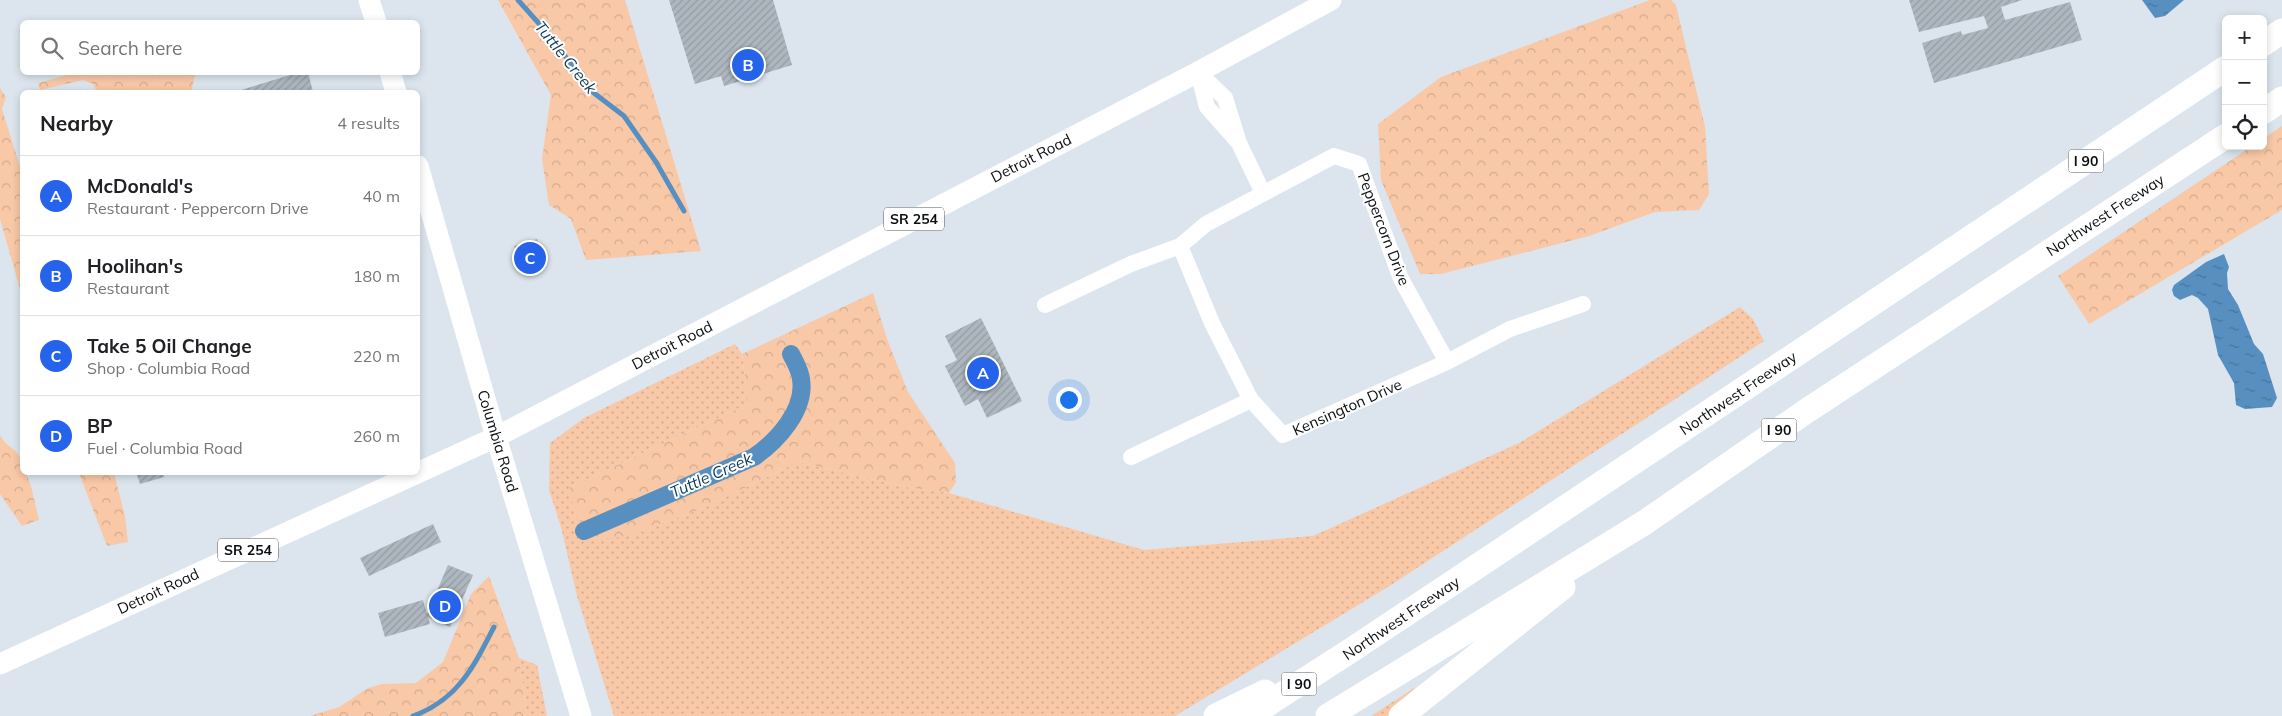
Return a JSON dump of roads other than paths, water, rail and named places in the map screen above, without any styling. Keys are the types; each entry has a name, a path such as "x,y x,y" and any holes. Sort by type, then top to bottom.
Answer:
{"highway":[{"path":"2267,41 2282,31"},
{"name":"Northwest Freeway","path":"1249,716 1350,651 2222,71"},
{"path":"2267,109 2282,100"},
{"name":"Northwest Freeway","path":"1328,716 1644,524 1808,410 2222,139"},
{"path":"1401,716 1644,524"},
{"path":"1216,716 1350,651"}],"main road":[{"path":"369,0 375,20"},
{"name":"Detroit Road","path":"420,471 496,436 1198,72 1332,0"},
{"path":"391,75 395,90"},
{"name":"Columbia Road","path":"420,173 496,436 581,716"},
{"name":"Detroit Road","path":"0,664 411,475"}],"street":[{"path":"1198,72 1225,98 1239,143 1263,193"},
{"name":"Peppercorn Drive","path":"1045,306 1131,264 1180,246 1206,224 1334,156 1359,164 1402,280 1447,362"},
{"name":"Kensington Drive","path":"1180,246 1212,323 1251,400 1283,435 1447,362 1510,329 1583,304"},
{"path":"1131,457 1251,400"}],"water":[{"path":"2142,0 2184,0 2165,16 2155,18"},
{"path":"2224,254 2229,267 2227,273 2228,289 2238,305 2254,344 2263,354 2277,398 2272,407 2245,409 2236,405 2234,383 2218,355 2208,309 2198,298 2192,295 2180,300 2174,296 2172,290 2174,285 2206,262"}],"waterway":[{"name":"Tuttle Creek","path":"518,0 551,37 590,90 624,116 656,162 684,211"},
{"name":"Tuttle Creek","path":"584,531 754,457 763,450 788,424 799,402 801,391 800,376 791,354"},
{"name":"Tuttle Creek","path":"413,716 442,701 453,691 471,668 494,627"}],"place":[{"name":"Hoolihan's","path":"748,65"},
{"name":"Take 5 Oil Change","path":"530,258"},
{"name":"McDonald's","path":"983,373"},
{"name":"BP","path":"445,606"}]}
